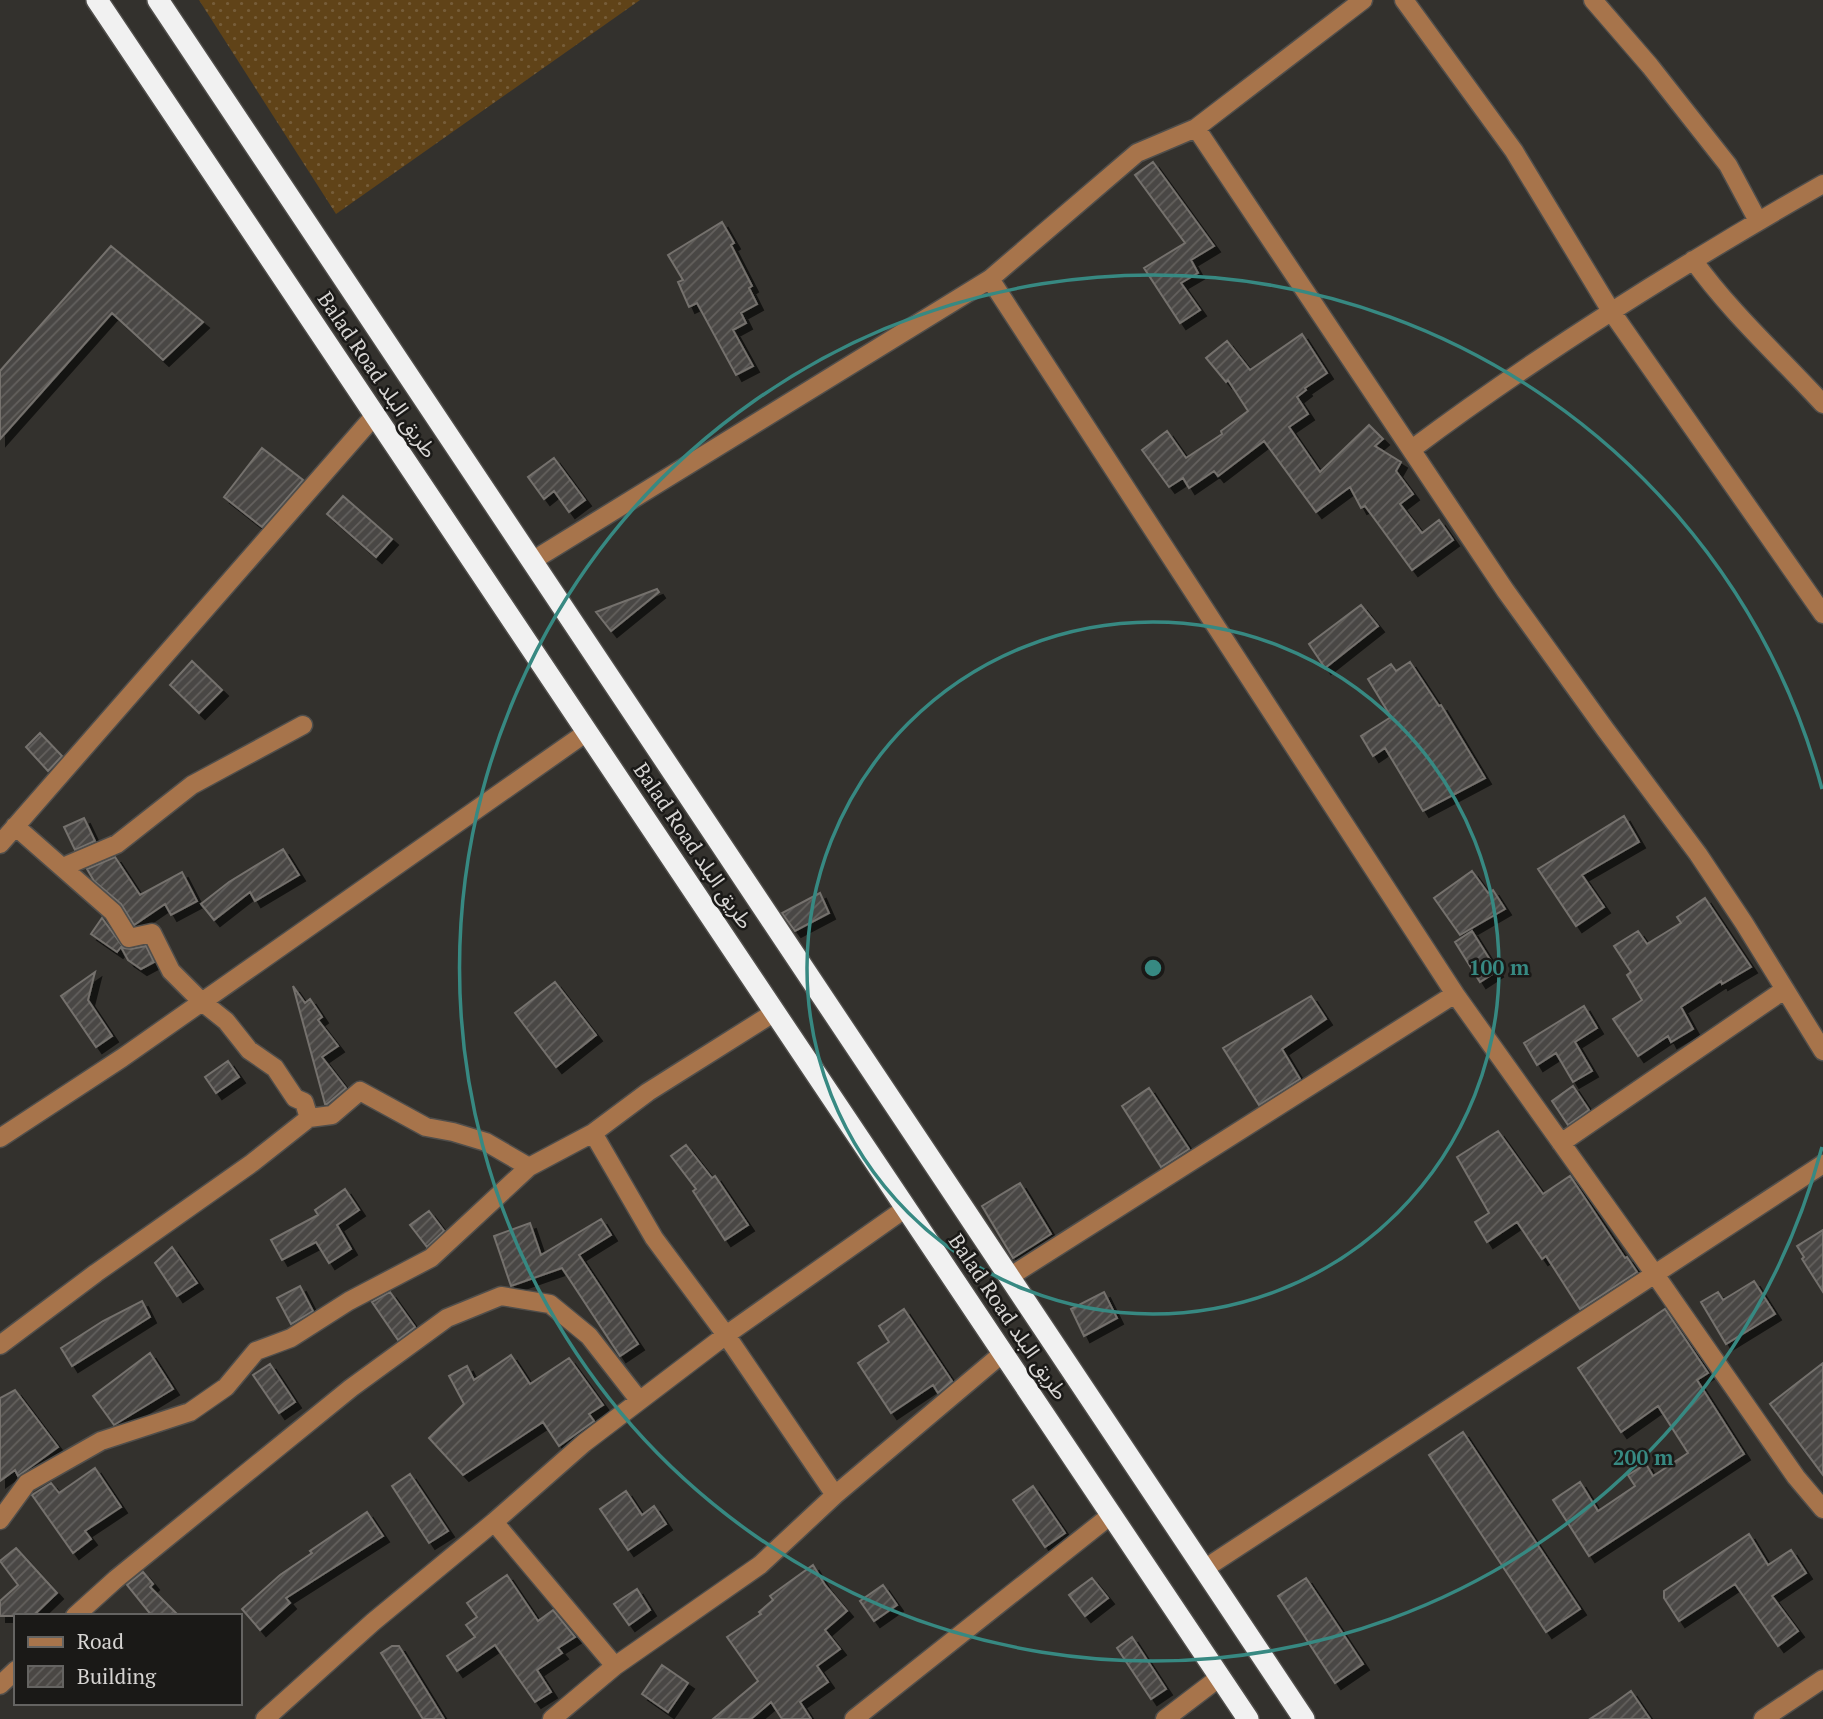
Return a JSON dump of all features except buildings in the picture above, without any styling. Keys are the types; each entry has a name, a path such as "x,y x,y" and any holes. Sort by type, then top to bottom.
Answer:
{"highway":[{"name":"Balad Road طريق البلد","path":"97,0 1248,1719"},
{"name":"Balad Road طريق البلد","path":"158,0 1304,1719"}],"street":[{"path":"532,561 989,279 1137,153 1196,128 1363,0"},
{"path":"1405,0 1514,151 1611,311 1823,614"},
{"path":"1593,0 1650,66 1728,165 1758,221"},
{"path":"1196,128 1513,601 1698,854 1823,1051"},
{"path":"1412,449 1535,359 1693,260 1823,184"},
{"path":"1693,260 1751,330 1823,404"},
{"path":"989,279 1455,994 1796,1477 1823,1509"},
{"path":"0,844 375,415"},
{"path":"63,867 117,844 192,785 303,725"},
{"path":"0,1139 122,1058 587,732"},
{"path":"15,826 113,912 129,937 152,933 171,971 226,1021 249,1050 275,1068 295,1098 304,1102 309,1118"},
{"path":"1561,1143 1784,990"},
{"path":"1009,1277 1455,994"},
{"path":"0,1520 27,1483 101,1441 190,1412 226,1387 256,1351 291,1338 349,1301 431,1258 529,1167 593,1133 648,1093 775,1012"},
{"path":"0,1345 96,1273 252,1163 309,1118 332,1115 359,1091 426,1127 486,1142 529,1167"},
{"path":"593,1133 654,1238 726,1335 835,1495"},
{"path":"1204,1569 1823,1164"},
{"path":"265,1719 373,1622 584,1443 726,1335 906,1208"},
{"path":"77,1614 116,1578 351,1388 447,1318 501,1296 550,1304 589,1335 639,1400"},
{"path":"552,1719 615,1665 760,1565 835,1495 1003,1353"},
{"path":"854,1719 1111,1515"},
{"path":"494,1522 615,1665"},
{"path":"0,1685 14,1672"},
{"path":"1165,1719 1220,1677"},
{"path":"1763,1719 1823,1679"}],"shaded area":[{"path":"199,0 640,0 336,214"}]}
